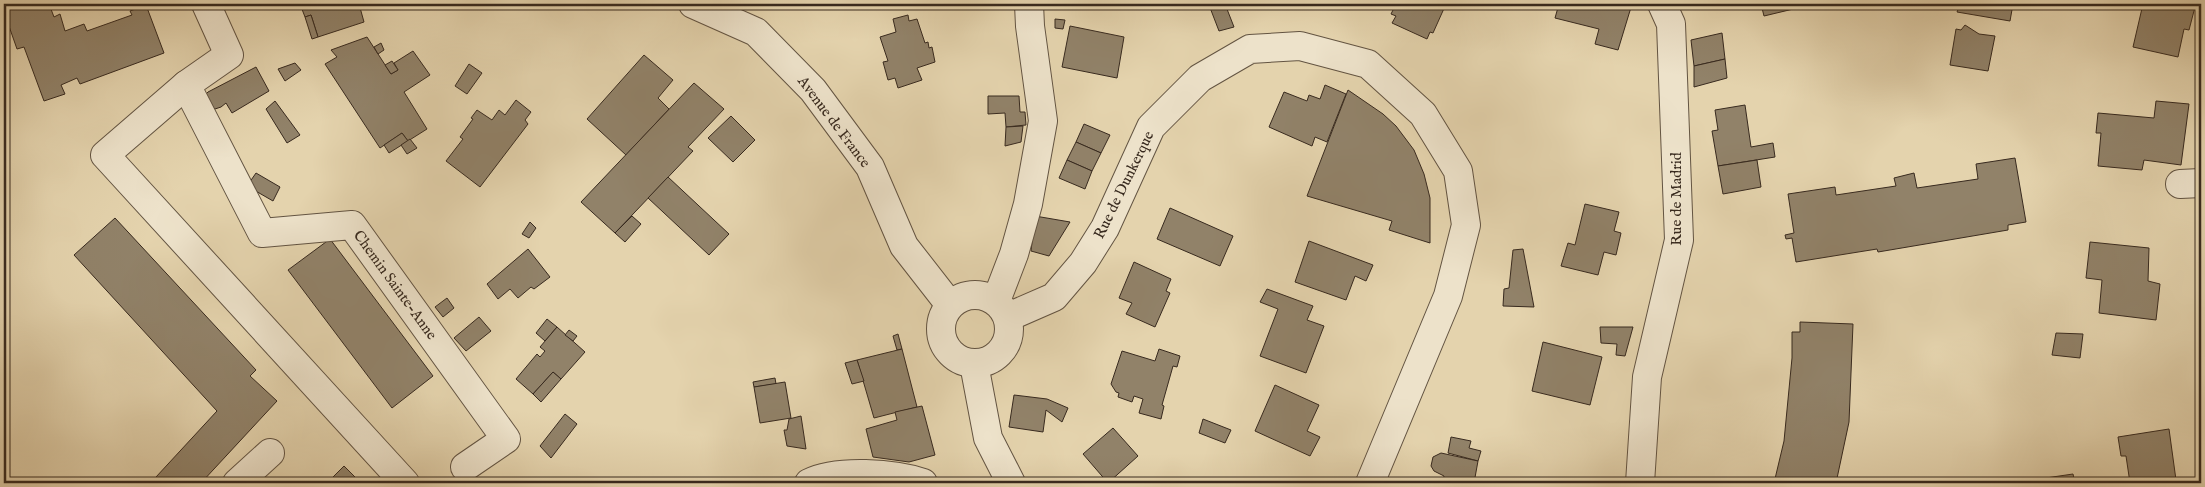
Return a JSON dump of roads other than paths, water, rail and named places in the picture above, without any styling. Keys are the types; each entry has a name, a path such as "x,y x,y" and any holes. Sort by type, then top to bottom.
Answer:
{"street":[{"path":"206,4 229,55 186,85 105,155 405,483"},
{"name":"Avenue de France","path":"693,4 756,32 813,90 870,167 904,246 950,305"},
{"path":"1002,309 980,295 961,297 950,305 941,324 943,342 954,358 974,364 986,363 1000,354 1010,337 1002,309 1014,254 1028,204 1043,121 1030,26 1029,4"},
{"name":"Rue de Madrid","path":"1640,483 1646,377 1679,240 1671,24 1662,4"},
{"name":"Rue de Dunkerque","path":"1002,309 1054,297 1083,263 1105,228 1151,127 1200,78 1250,48 1300,46 1368,64 1422,114 1458,172 1466,225 1448,296 1370,483"},
{"name":"Chemin Sainte-Anne","path":"186,85 262,233 352,225 358,233 506,439 465,467"},
{"path":"974,364 988,438 1011,483"},
{"path":"237,483 270,453"},
{"path":"988,483 999,458"},
{"path":"809,483 816,480 858,473 912,479 923,483"}]}
